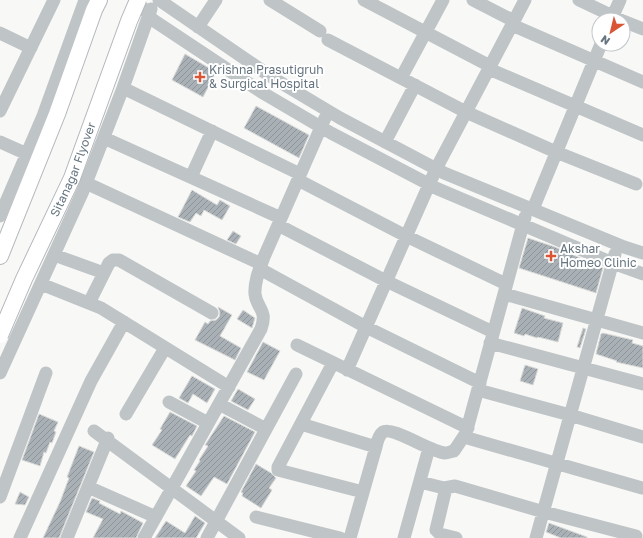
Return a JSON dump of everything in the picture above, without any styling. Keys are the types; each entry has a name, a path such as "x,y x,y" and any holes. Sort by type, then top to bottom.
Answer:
{"main road":[{"path":"0,256 57,114 94,10 100,0"},
{"name":"Sitanagar Flyover","path":"0,335 24,279 72,178 137,0"}],"street":[{"path":"0,216 43,116 85,0"},
{"path":"137,0 153,20 263,93 321,127 430,184 522,225 643,274"},
{"path":"0,373 86,183 123,88 154,0"},
{"path":"160,0 273,78 328,111 385,142 436,168 531,209 618,245 643,253"},
{"path":"198,27 216,0"},
{"path":"270,0 324,36 466,112 556,152 636,184"},
{"path":"364,0 489,68 643,135"},
{"path":"401,78 443,0"},
{"path":"473,0 513,23 643,82"},
{"path":"347,370 436,168 525,0"},
{"path":"579,0 603,12"},
{"path":"618,12 620,0"},
{"path":"0,111 5,89 31,48 52,1"},
{"path":"631,24 643,29"},
{"path":"0,33 31,48"},
{"path":"256,517 349,538 376,446 383,432 394,432 445,453 454,451 466,433 522,225 531,209 556,152 598,52"},
{"path":"385,142 415,85"},
{"path":"123,88 212,131 505,289 596,320 643,333"},
{"path":"144,538 261,329 264,314 256,295 255,284 260,266 328,111"},
{"path":"191,177 212,131"},
{"path":"104,138 191,177 279,221 386,281 492,337 583,367 643,384"},
{"path":"0,142 27,154"},
{"path":"86,183 260,266 366,326 479,387 643,437"},
{"path":"536,538 618,245"},
{"path":"54,255 104,273"},
{"path":"89,303 109,263 113,260 119,260 212,313"},
{"path":"41,284 89,303 124,322 229,387"},
{"path":"20,538 90,381 124,322"},
{"path":"297,345 466,433 557,463 642,488"},
{"path":"126,414 165,348"},
{"path":"333,363 278,467 278,470 363,492"},
{"path":"0,497 46,373"},
{"path":"208,538 296,374"},
{"path":"169,402 208,423"},
{"path":"219,404 266,429"},
{"path":"301,424 376,446"},
{"path":"94,430 239,538"},
{"path":"67,538 108,438"},
{"path":"404,538 430,448"},
{"path":"420,482 446,488 455,486 544,512 636,536"},
{"path":"88,487 156,517"},
{"path":"446,488 436,530 440,534 456,538"}],"building":[{"path":"185,54 216,72 203,97 172,80"},
{"path":"256,106 309,135 299,158 244,128"},
{"path":"192,190 217,205 220,200 230,206 222,220 204,210 201,216 196,213 190,222 178,217"},
{"path":"233,231 241,236 236,244 227,240"},
{"path":"528,238 555,247 603,268 596,293 519,268"},
{"path":"218,307 232,315 220,336 241,348 235,360 195,340 205,322 208,324 210,321 216,320 219,317 220,313"},
{"path":"522,308 545,316 544,318 563,323 558,342 525,334 524,336 514,333"},
{"path":"243,310 255,318 252,328 237,319"},
{"path":"583,328 586,329 580,348 577,347"},
{"path":"603,333 633,340 632,343 643,346 643,368 616,362 617,361 596,354 601,334"},
{"path":"263,342 280,351 264,380 247,372"},
{"path":"525,365 538,369 533,385 520,381"},
{"path":"192,376 215,389 207,403 193,394 188,403 179,398"},
{"path":"238,389 255,399 248,410 231,401"},
{"path":"170,412 197,426 192,436 190,435 175,459 152,445 162,430 160,429"},
{"path":"39,414 58,422 54,431 56,432 52,443 50,442 46,453 44,452 40,466 22,460"},
{"path":"224,416 255,432 227,484 214,477 201,496 186,486 196,471 194,470 208,446 205,445"},
{"path":"79,446 94,452 59,538 43,538 60,502 69,478 67,477"},
{"path":"256,464 271,473 276,478 269,488 272,490 261,508 242,496 243,493 241,492"},
{"path":"20,492 29,497 25,505 15,504"},
{"path":"92,498 100,501 99,503 120,514 121,511 143,523 136,538 93,538 103,519 86,512"},
{"path":"195,516 205,523 196,538 155,538 166,521 185,533"},
{"path":"549,523 587,538 561,538 546,532"}],"place":[{"name":"Krishna Prasutigruh & Surgical Hospital","path":"200,77"},
{"name":"Akshar Homeo Clinic","path":"551,256"}]}
